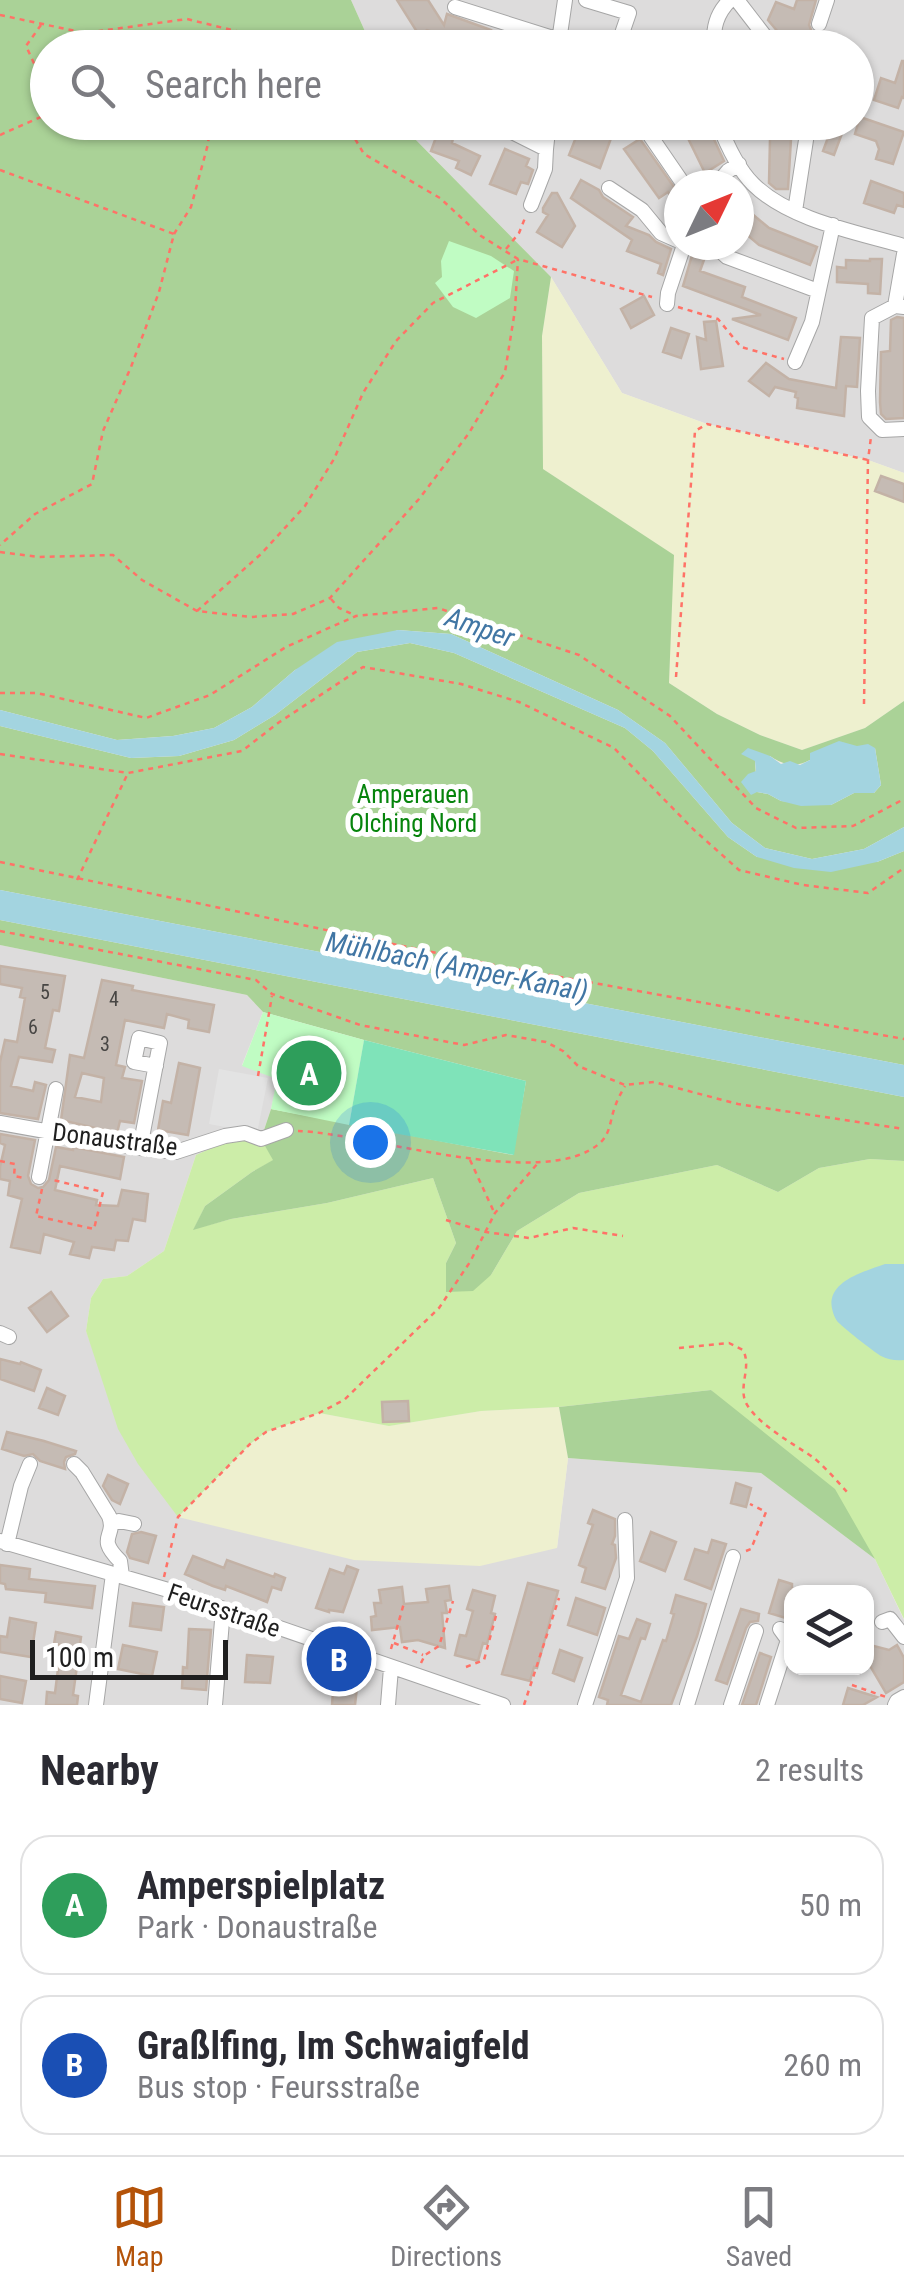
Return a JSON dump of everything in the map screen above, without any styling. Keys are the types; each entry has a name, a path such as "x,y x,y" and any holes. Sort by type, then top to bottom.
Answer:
{"street":[{"path":"560,30 565,0"},
{"path":"586,0 629,12 623,30"},
{"path":"714,30 718,15 730,0"},
{"path":"737,0 760,30"},
{"path":"819,24 827,0"},
{"path":"455,7 519,30"},
{"path":"527,140 546,150"},
{"path":"531,205 545,169 547,140"},
{"path":"653,140 674,170"},
{"path":"727,140 750,180 766,196 833,225 904,246"},
{"path":"795,211 806,140"},
{"path":"730,170 739,164"},
{"path":"609,188 642,210 664,234"},
{"path":"795,362 812,322 833,225"},
{"path":"904,254 900,306 872,318 869,416 882,430 904,429"},
{"path":"668,298 677,260"},
{"path":"737,260 818,291"},
{"path":"140,1148 156,1066"},
{"path":"42,1177 56,1089"},
{"name":"Donaustraße","path":"0,1123 176,1152 225,1136 245,1134 261,1139 286,1130"},
{"path":"4,1542 30,1464"},
{"path":"74,1464 112,1523 107,1544 120,1561 96,1705"},
{"path":"585,1705 626,1578 626,1520"},
{"path":"112,1523 134,1524"},
{"name":"Feursstraße","path":"4,1542 162,1588 503,1705"},
{"path":"687,1705 733,1557"},
{"path":"215,1705 223,1609"},
{"path":"882,1622 890,1620 904,1637"},
{"path":"731,1705 756,1631"},
{"path":"767,1705 784,1645"},
{"path":"388,1705 389,1667"}],"path":[{"path":"0,15 74,30"},
{"path":"100,30 187,19 232,30"},
{"path":"38,30 42,24"},
{"path":"0,134 30,121"},
{"path":"0,546 35,514 92,484 102,431 159,292 174,234 192,208 208,140"},
{"path":"356,140 364,154 440,198 481,236 518,259 656,298 668,298 718,319 741,347 795,362"},
{"path":"0,170 174,234"},
{"path":"505,250 519,234 531,205"},
{"path":"0,552 39,557 113,555 142,580 197,611 251,617 293,614 330,598 419,499 470,433 505,372 518,259"},
{"path":"197,611 260,554 305,506 334,459 363,393 396,341 433,302 518,259"},
{"path":"864,704 868,460 872,426 869,416"},
{"path":"676,677 695,431 707,424 868,460"},
{"path":"330,598 339,608 356,616"},
{"path":"0,693 36,694 146,718 210,695 286,646 356,616 438,608 578,656 670,716 756,808 796,828 853,826 904,799"},
{"path":"0,754 128,773 242,751 363,668 460,684 518,702 614,748 739,870 868,893 904,868"},
{"path":"77,880 128,773"},
{"path":"0,862 494,965 904,1038"},
{"path":"0,931 256,980 272,994 360,1025 464,1046 506,1035 546,1042 578,1066 626,1084 654,1082 738,1104 904,1128"},
{"path":"258,1076 272,994"},
{"path":"286,1130 324,1132 469,1159 538,1163 564,1159 601,1142 626,1084"},
{"path":"469,1159 495,1213"},
{"path":"0,1161 15,1164 14,1176 37,1182 42,1177"},
{"path":"162,1588 178,1517 266,1432 344,1400 439,1308 495,1213 538,1163"},
{"path":"42,1177 103,1192 94,1229 36,1216 42,1177"},
{"path":"446,1220 486,1232 529,1238 572,1228 622,1236"},
{"path":"678,1348 729,1344 744,1350 748,1364 744,1400 756,1416 818,1461 848,1492"},
{"path":"733,1557 751,1549 766,1512 750,1504"},
{"path":"524,1705 560,1598"},
{"path":"416,1674 425,1655 440,1646 453,1601"},
{"path":"389,1667 404,1602"},
{"path":"466,1667 484,1660 497,1612"},
{"path":"394,1643 425,1655"},
{"path":"852,1685 899,1701"}],"shaded area":[{"path":"351,0 904,0 904,473 868,460 707,424 622,393 551,277 416,140 874,140 874,30 364,30"},
{"path":"0,945 247,995 263,1012 242,1065 278,1079 261,1139 196,1155 164,1251 127,1276 103,1279 91,1298 86,1331 96,1358 557,1548 568,1458 761,1473 875,1559 904,1620 904,1705 0,1705"},
{"path":"219,1069 268,1078 257,1133 209,1124"}],"green space":[{"path":"0,0 351,0 364,30 30,30 30,140 416,140 551,277 542,336 543,469 674,555 669,683 717,714 802,750 865,728 904,701 904,827 864,849 812,859 765,848 732,823 665,743 618,710 451,634 398,630 295,670 252,707 214,728 117,740 0,710","holes":["875,748 881,785 874,793 854,793 831,805 781,801 757,792 755,761 770,756 794,765"]},
{"path":"449,241 491,256 514,271 510,298 476,318 453,307 435,283 442,277 441,261"},
{"path":"551,277 622,393 707,424 868,460 904,473 904,701 865,728 802,750 717,714 669,683 673,555 543,469 542,336"},
{"name":"Amperauen Olching Nord","path":"410,643 454,653 625,728 653,751 728,837 757,857 877,862 904,851 904,1065 0,890 0,726 131,758 179,756 234,740 275,715 357,652"},
{"path":"0,920 904,1097 904,1161 870,1159 819,1168 778,1192 717,1165 579,1193 517,1231 491,1275 473,1291 446,1292 446,1263 456,1243 433,1178 193,1230 205,1206 273,1160 261,1139 271,1109 513,1155 526,1081 263,1012 247,995 0,945"},
{"path":"263,1012 364,1040 349,1125 271,1109 277,1079 242,1066"},
{"path":"364,1040 526,1081 514,1155 349,1125"},
{"path":"245,1133 261,1139 274,1160 205,1206 194,1229 433,1178 456,1243 446,1263 446,1292 491,1275 517,1231 579,1193 717,1165 778,1192 819,1168 870,1159 904,1161 904,1619 875,1559 711,1390 559,1407 481,1411 389,1426 319,1413 266,1432 178,1517 138,1464 118,1429 86,1331 91,1298 103,1279 127,1276 164,1251 196,1155"},
{"path":"711,1390 835,1489 875,1559 761,1473 568,1458 559,1407"},
{"path":"559,1407 568,1458 557,1548 480,1566 354,1560 178,1517 266,1432 319,1413 389,1426 481,1411"}],"water":[{"path":"398,630 451,634 618,710 665,743 732,823 765,848 812,859 864,849 904,827 904,851 877,862 831,872 794,868 757,857 728,837 653,751 625,728 454,653 410,643 357,652 275,715 234,740 179,756 131,758 0,726 0,710 117,740 214,728 252,707 295,670 337,642"},
{"path":"839,741 875,748 881,785 874,793 854,793 831,805 801,806 768,794 751,795 741,782 756,771 755,761 741,754 748,748 781,764 790,761 800,765 810,760 810,753"},
{"path":"0,890 904,1065 904,1097 0,920"},
{"path":"885,1264 904,1264 904,1360 877,1354 840,1324 832,1310 832,1298 840,1285"}],"building":[{"path":"397,0 428,0 444,25 447,14 491,30 427,30 416,30"},
{"path":"797,0 816,0 811,30 776,30 768,20 776,2 794,9"},
{"path":"902,61 904,98 898,108 874,100 881,78 895,83"},
{"path":"874,122 904,132 893,164 876,159"},
{"path":"435,140 453,140 480,156 471,175 456,168 459,161 431,151"},
{"path":"575,140 610,140 600,168 569,155"},
{"path":"638,140 664,173 664,195 659,198 624,149"},
{"path":"689,140 714,140 724,161 704,170"},
{"path":"770,140 791,140 788,189 776,189 769,183"},
{"path":"827,140 840,140 834,155 823,151"},
{"path":"505,149 529,159 526,166 533,170 528,184 521,182 516,194 490,184"},
{"path":"581,180 633,217 626,226 664,246 664,260 668,260 663,275 658,273 661,264 627,251 632,240 571,198"},
{"path":"871,181 904,193 904,207 897,205 894,213 864,203"},
{"path":"552,193 557,193 575,226 562,247 537,232 548,215 543,208"},
{"path":"754,216 769,228 817,247 810,265 754,241"},
{"path":"882,259 880,294 868,293 868,284 837,282 837,267 846,268 846,260"},
{"path":"691,260 704,260 700,271 745,287 742,297 796,318 788,340 732,319 761,315 683,286"},
{"path":"644,296 654,315 631,328 621,309"},
{"path":"904,318 904,418 886,419 881,414 880,402 881,352 890,351 891,320"},
{"path":"716,321 723,366 701,369 697,337 706,340 704,322"},
{"path":"671,328 689,334 681,358 663,352"},
{"path":"841,337 860,338 857,387 846,386 844,416 797,408 796,392 775,387 769,396 749,381 766,363 789,379 836,388"},
{"path":"881,476 904,484 904,502 875,491"},
{"path":"0,966 65,976 59,1011 53,1010 45,1048 55,1050 52,1062 19,1057 11,1086 33,1091 35,1082 46,1085 38,1119 0,1113 0,1062 5,1040 17,1042 25,998 20,997 22,988 0,984"},
{"path":"102,980 133,986 132,990 214,1005 209,1032 188,1028 189,1020 167,1014 164,1028 125,1020 116,1065 125,1067 122,1078 142,1081 134,1123 120,1121 117,1133 61,1120 70,1055 84,1058","holes":["82,1073 104,1078 101,1102 75,1097"]},
{"path":"179,1063 200,1068 188,1135 158,1130 163,1101 171,1103"},
{"path":"0,1134 35,1140 28,1176 38,1188 49,1180 56,1147 124,1157 120,1179 60,1166 55,1190 97,1200 96,1205 118,1206 122,1190 148,1194 145,1221 133,1219 128,1241 116,1240 114,1250 92,1247 89,1258 70,1254 74,1242 44,1234 40,1253 11,1247 22,1199 8,1195 10,1181 0,1179 5,1145 0,1143"},
{"path":"51,1292 68,1316 47,1332 29,1308"},
{"path":"0,1359 41,1370 34,1391 0,1379"},
{"path":"47,1388 65,1396 58,1415 39,1408"},
{"path":"408,1401 409,1421 383,1422 382,1402"},
{"path":"7,1432 76,1451 66,1457 65,1469 40,1461 33,1454 24,1456 2,1449"},
{"path":"108,1475 128,1484 120,1504 112,1500 103,1486"},
{"path":"736,1483 751,1488 746,1507 731,1503"},
{"path":"593,1510 615,1519 612,1544 616,1558 605,1589 582,1582 586,1568 579,1565 593,1525 588,1523"},
{"path":"651,1532 676,1542 665,1571 640,1561"},
{"path":"132,1534 156,1536 148,1563 130,1558 127,1552"},
{"path":"712,1540 726,1544 711,1589 685,1579 695,1549 708,1553"},
{"path":"193,1556 224,1568 227,1560 285,1578 281,1590 272,1587 267,1602 185,1574"},
{"path":"0,1565 30,1569 29,1579 95,1586 92,1608 45,1602 46,1593 6,1589 0,1583"},
{"path":"347,1566 358,1570 343,1612 316,1608 330,1569 344,1574"},
{"path":"779,1580 792,1584 784,1585 784,1618 769,1613"},
{"path":"528,1583 558,1591 530,1681 502,1674"},
{"path":"449,1586 451,1600 445,1601 447,1613 442,1613 445,1648 418,1640 402,1642 400,1627 372,1630 374,1603 381,1603 379,1590 402,1587 404,1604 428,1602 426,1589"},
{"path":"473,1590 495,1596 491,1613 495,1614 478,1661 455,1655 473,1611 467,1609"},
{"path":"676,1595 706,1604 671,1705 607,1705 608,1700 599,1697 619,1636 629,1639 637,1619 650,1624 645,1639 641,1638 621,1695 641,1702 663,1640 666,1641"},
{"path":"576,1598 605,1608 597,1635 568,1625"},
{"path":"133,1603 164,1607 161,1630 130,1626"},
{"path":"741,1609 759,1614 758,1621 750,1622 746,1628 727,1684 716,1680"},
{"path":"10,1618 36,1623 31,1657 0,1652 0,1636 7,1637"},
{"path":"189,1629 211,1630 206,1690 182,1688"},
{"path":"56,1632 81,1637 73,1695 78,1696 77,1705 46,1705 47,1692 55,1693 61,1645 54,1644"},
{"path":"123,1645 157,1652 152,1676 118,1669"},
{"path":"897,1645 904,1658 904,1682 886,1693 874,1673 874,1646 889,1650"},
{"path":"560,1650 582,1658 574,1681 553,1673"},
{"path":"760,1653 771,1657 756,1705 742,1705"},
{"path":"247,1655 273,1657 270,1683 245,1682"},
{"path":"0,1676 26,1681 22,1703 0,1699"},
{"path":"334,1677 358,1679 355,1705 332,1705"},
{"path":"848,1688 877,1697 863,1705 843,1705"}],"place":[{"name":"Amperspielplatz","path":"309,1073"},
{"name":"Graßlfing, Im Schwaigfeld","path":"339,1659"}],"water label":[{"name":"Amper","path":"480,627"},
{"name":"Mühlbach (Amper-Kanal)","path":"457,966"}]}
